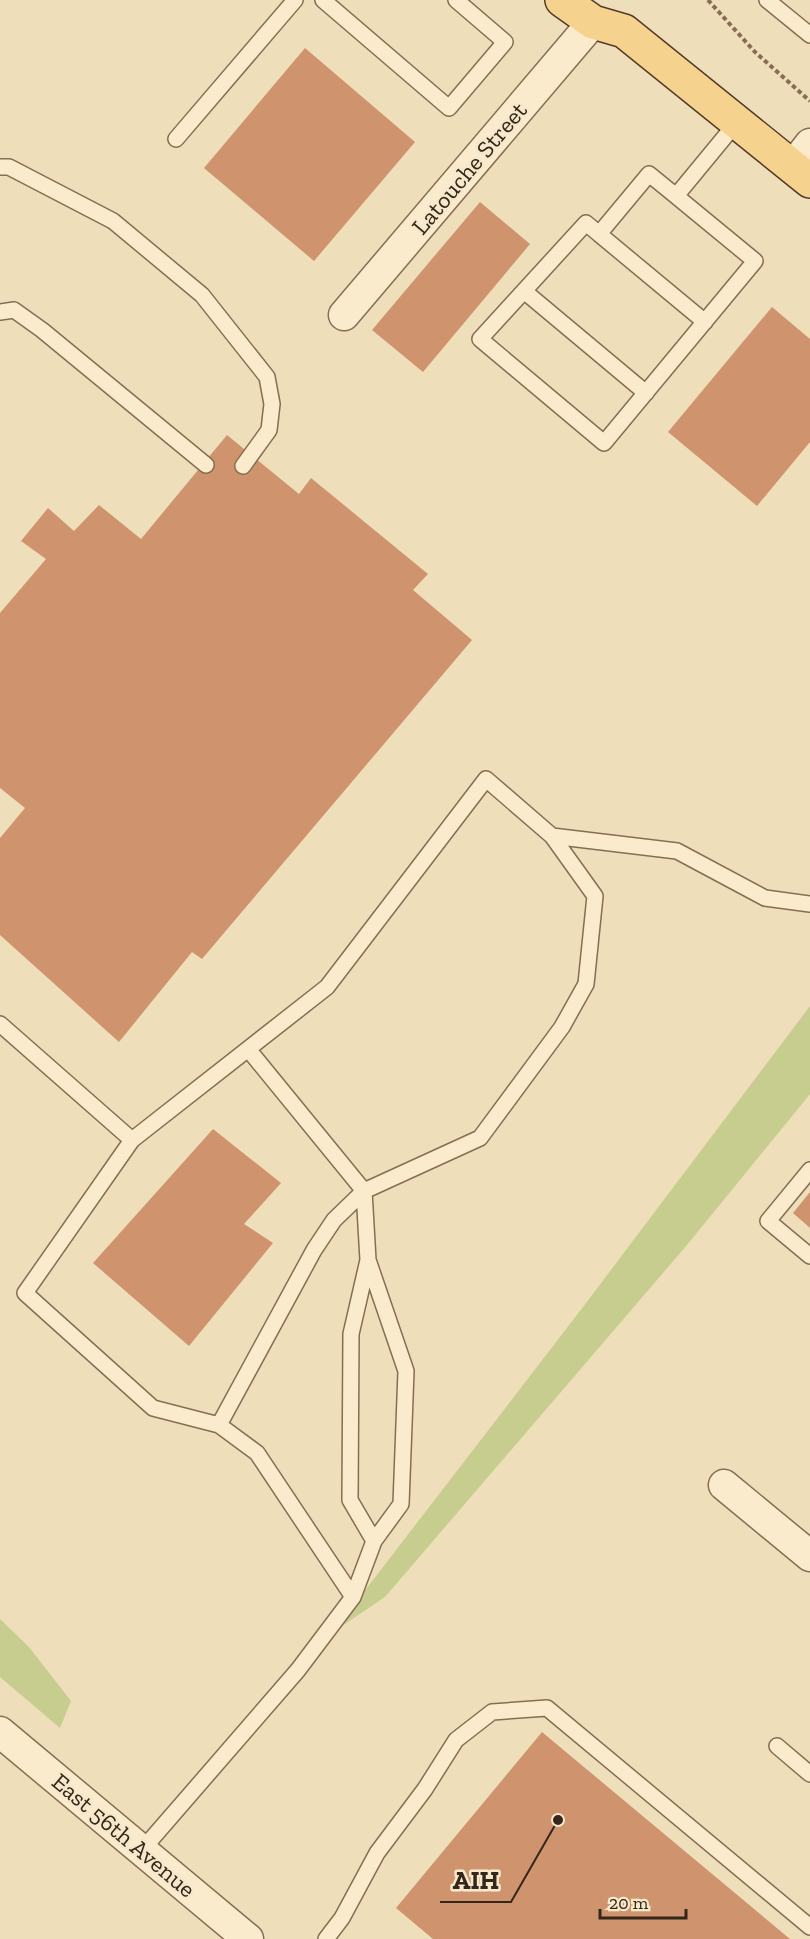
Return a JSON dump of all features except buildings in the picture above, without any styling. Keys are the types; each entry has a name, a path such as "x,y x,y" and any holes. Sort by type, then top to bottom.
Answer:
{"main road":[{"path":"562,0 601,11 736,122 804,164"}],"street":[{"name":"Latouche Street","path":"344,315 601,11"},
{"path":"724,1485 810,1556"},
{"name":"East 56th Avenue","path":"0,1732 249,1939"}],"lane":[{"path":"176,139 295,0"},
{"path":"323,0 449,108 505,42 456,0"},
{"path":"767,0 810,35"},
{"path":"676,196 736,122"},
{"path":"0,167 9,167 113,221 202,295 267,377 272,404 269,430 243,466"},
{"path":"599,234 649,174 755,261 705,322 604,443 480,339 586,223 599,234 705,322"},
{"path":"524,291 646,393"},
{"path":"0,312 14,310 42,330 206,465"},
{"path":"219,1425 314,1250 334,1220 364,1191 480,1138 562,1027 586,984 595,896 552,836 486,779 327,987 132,1140 25,1293 153,1408 219,1425 257,1453 353,1597"},
{"path":"552,836 677,851 765,898 810,904"},
{"path":"0,1024 132,1140"},
{"path":"142,1850 291,1678 353,1597 374,1541 400,1504 406,1371 368,1260 364,1191 248,1049"},
{"path":"810,1170 768,1221 810,1256"},
{"path":"368,1260 351,1335 350,1500 374,1541"},
{"path":"326,1939 342,1918 377,1852 425,1789 456,1740 492,1712 547,1708 810,1927"},
{"path":"777,1746 810,1774"}],"path":[{"path":"708,0 755,52 810,101"}],"green space":[{"path":"810,1006 810,1094 687,1245 385,1597 333,1632 583,1307"},
{"path":"0,1619 29,1647 71,1701 60,1728 0,1677"}],"place":[{"name":"AIH","path":"558,1820"}]}
